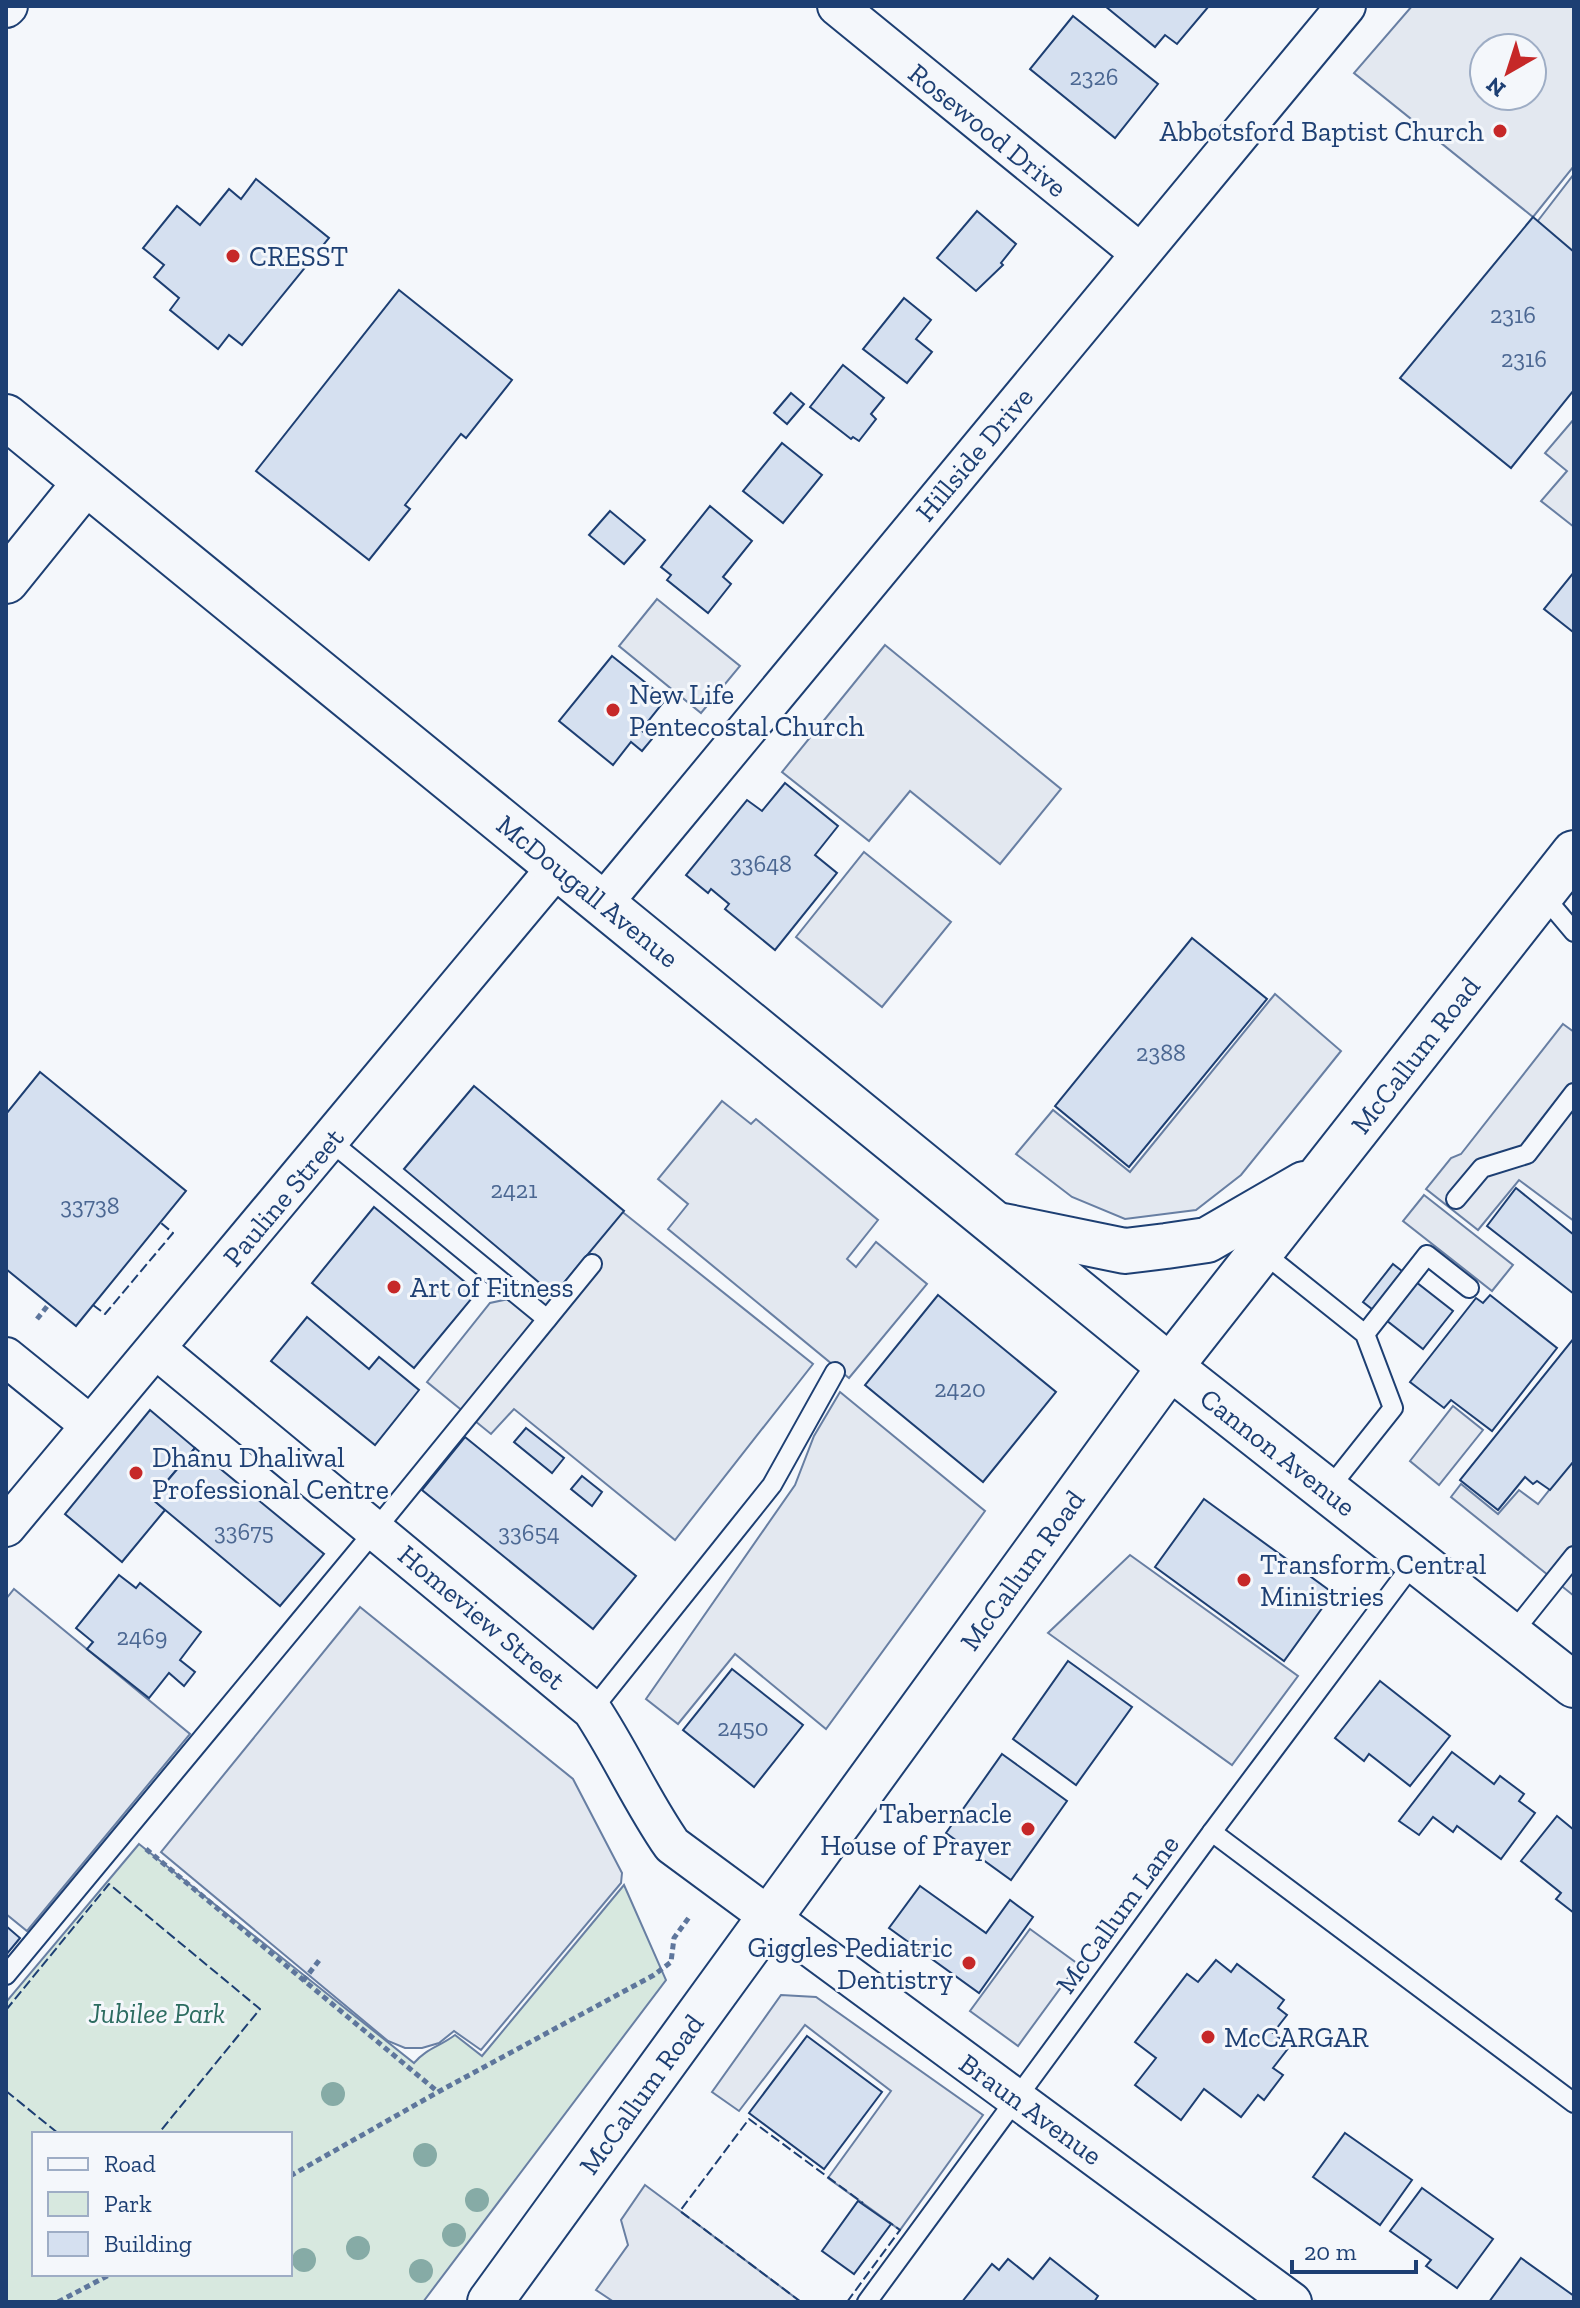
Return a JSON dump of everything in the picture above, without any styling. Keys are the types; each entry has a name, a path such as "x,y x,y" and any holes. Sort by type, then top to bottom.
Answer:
{"street":[{"name":"Rosewood Drive","path":"837,6 1140,253"},
{"name":"Hillside Drive","path":"603,903 1346,6"},
{"name":"McDougall Avenue","path":"6,417 1170,1367"},
{"path":"6,581 85,483"},
{"name":"McCallum Road","path":"490,2302 1170,1367 1574,853"},
{"name":"Pauline Street","path":"6,1527 558,866"},
{"path":"995,1224 1125,1251 1207,1240 1323,1172"},
{"name":"Homeview Street","path":"156,1349 592,1710 651,1816 672,1845 770,1917"},
{"path":"6,1357 90,1425"},
{"name":"Cannon Avenue","path":"1170,1367 1574,1685"},
{"name":"Braun Avenue","path":"770,1917 1292,2302"}],"lane":[{"path":"1542,894 1574,932"},
{"path":"1456,1199 1482,1168 1527,1154 1574,1093"},
{"path":"330,1141 547,1319"},
{"path":"1261,1251 1365,1334 1393,1408 1327,1491"},
{"path":"1365,1334 1427,1255 1469,1288"},
{"path":"6,1975 592,1264"},
{"path":"592,1710 772,1485 835,1372"},
{"path":"1510,1636 1574,1556"},
{"name":"McCallum Lane","path":"867,2302 1415,1561"},
{"path":"1212,1832 1574,2103"}],"path":[{"path":"37,1319 49,1304"},
{"path":"125,1832 438,2092"},
{"path":"292,2175 654,1975 671,1962 674,1938 690,1916"},
{"path":"303,1981 321,1958"},
{"path":"58,2302 107,2276"}],"green space":[{"name":"Jubilee Park","path":"139,1844 414,2063 455,2035 482,2056 624,1885 666,1980 423,2302 6,2302 6,2002"}],"shaded area":[{"name":"Abbotsford Baptist Church","path":"1412,6 1574,6 1574,166 1533,217 1354,73"},
{"path":"1574,174 1574,253 1537,222"},
{"path":"1574,419 1574,527 1541,501 1567,471 1545,453"},
{"path":"657,599 740,666 701,713 619,646"},
{"path":"885,645 1061,789 1000,864 910,791 869,841 782,772"},
{"path":"864,852 951,922 882,1007 796,937"},
{"path":"1275,994 1341,1051 1241,1175 1196,1210 1125,1219 1072,1197 1016,1154 1053,1110 1130,1172"},
{"path":"1563,1024 1574,1032 1574,1221 1519,1180 1478,1230 1426,1189 1451,1158 1461,1154"},
{"path":"722,1101 751,1124 756,1119 878,1220 847,1259 856,1267 876,1242 927,1284 849,1378 668,1229 688,1204 658,1179"},
{"path":"1424,1195 1513,1265 1492,1291 1403,1221"},
{"path":"615,1206 813,1364 675,1540 514,1409 491,1434 427,1382 490,1303 545,1291"},
{"path":"840,1392 985,1511 826,1729 735,1654 678,1724 646,1699 795,1485 814,1436"},
{"path":"1453,1406 1483,1430 1439,1485 1410,1461"},
{"path":"1574,1459 1574,1596 1451,1497 1461,1484 1498,1514 1519,1490 1538,1504"},
{"path":"1130,1555 1298,1676 1232,1765 1048,1633"},
{"path":"14,1589 190,1734 27,1931 6,1914 6,1599"},
{"path":"360,1607 573,1779 622,1873 621,1883 481,2050 454,2031 439,2043 422,2048 405,2048 388,2041 161,1852"},
{"path":"1030,1929 1078,1964 1018,2046 970,2011"},
{"path":"781,1995 816,1997 983,2115 900,2230 828,2178 891,2091 805,2025 739,2111 712,2092"},
{"path":"645,2185 801,2302 614,2302 596,2290 628,2245 621,2220"}],"building":[{"path":"1105,6 1209,6 1177,44 1165,35 1155,47"},
{"path":"1073,16 1158,84 1115,138 1030,69"},
{"name":"CRESST","path":"256,179 329,238 242,345 229,335 218,349 170,310 179,298 154,277 164,265 143,248 177,206 200,225 229,189 241,199"},
{"path":"977,211 1016,244 1001,263 1003,265 976,291 937,258"},
{"path":"1533,217 1574,252 1574,390 1511,468 1400,378"},
{"path":"399,290 512,380 466,438 461,434 405,505 410,509 369,560 256,471"},
{"path":"904,298 931,320 916,339 932,352 907,383 863,349"},
{"path":"843,365 884,398 871,414 876,419 859,441 853,437 851,439 810,407"},
{"path":"791,393 804,404 787,424 774,413"},
{"path":"782,443 822,475 783,523 743,491"},
{"path":"710,506 752,541 723,577 731,584 708,613 667,580 671,575 661,567"},
{"path":"610,511 645,540 624,564 589,535"},
{"path":"1574,572 1574,630 1573,632 1544,609"},
{"name":"New Life Pentecostal Church","path":"612,656 666,699 641,730 652,739 642,751 631,742 613,765 559,721"},
{"path":"785,783 838,826 815,855 837,873 775,950 725,909 729,904 711,889 708,893 686,875 747,800 762,811"},
{"path":"1192,938 1267,999 1129,1167 1055,1106"},
{"path":"40,1072 186,1191 76,1326 6,1269 6,1114"},
{"path":"474,1086 624,1211 554,1295 404,1169"},
{"path":"1516,1188 1574,1235 1574,1294 1487,1226"},
{"name":"Art of Fitness","path":"374,1207 477,1292 414,1368 312,1283"},
{"path":"1393,1264 1453,1311 1423,1349 1363,1302"},
{"path":"938,1295 1056,1392 983,1482 865,1385"},
{"path":"1490,1295 1557,1348 1492,1431 1451,1400 1444,1408 1410,1382 1476,1298 1483,1303"},
{"path":"307,1317 369,1369 379,1357 419,1390 375,1445 271,1361"},
{"path":"1574,1338 1574,1461 1550,1490 1537,1481 1533,1484 1525,1477 1498,1510 1460,1480"},
{"name":"Dhanu Dhaliwal Professional Centre","path":"150,1410 195,1448 152,1499 165,1510 122,1562 65,1514"},
{"path":"526,1428 564,1458 552,1473 514,1442"},
{"path":"465,1437 636,1576 593,1629 422,1490"},
{"path":"195,1448 324,1554 280,1606 152,1499"},
{"path":"582,1476 602,1492 592,1506 571,1489"},
{"name":"Transform Central Ministries","path":"1204,1499 1333,1593 1284,1661 1155,1567"},
{"path":"119,1575 136,1588 140,1583 201,1632 180,1660 195,1672 184,1686 169,1673 149,1698 87,1649 93,1642 76,1628"},
{"path":"1068,1661 1132,1707 1076,1785 1013,1739"},
{"path":"732,1669 803,1725 754,1787 683,1730"},
{"path":"1380,1681 1450,1736 1410,1786 1369,1754 1364,1761 1335,1738"},
{"path":"1452,1752 1494,1784 1500,1776 1524,1794 1519,1801 1535,1813 1501,1859 1457,1826 1453,1832 1433,1817 1419,1835 1399,1821"},
{"path":"1002,1754 1067,1801 1011,1880 946,1833"},
{"path":"1557,1816 1574,1830 1574,1913 1556,1899 1561,1893 1521,1861"},
{"name":"Giggles Pediatric Dentistry","path":"920,1886 986,1933 1010,1900 1033,1917 979,1993 889,1928"},
{"path":"6,1926 20,1938 6,1955"},
{"name":"McCARGAR","path":"1216,1960 1231,1972 1237,1964 1284,2000 1278,2008 1287,2015 1273,2033 1290,2046 1273,2068 1283,2075 1264,2100 1258,2095 1241,2117 1204,2089 1181,2120 1135,2085 1156,2058 1135,2042 1187,1974 1198,1982"},
{"path":"807,2036 882,2092 824,2169 749,2113"},
{"path":"1345,2133 1412,2180 1380,2225 1313,2177"},
{"path":"1422,2188 1493,2239 1457,2288 1426,2266 1431,2260 1390,2231"},
{"path":"858,2201 891,2224 854,2274 822,2251"},
{"path":"1050,2258 1098,2296 1094,2302 962,2302 992,2264 999,2270 1008,2259 1033,2279"},
{"path":"1521,2258 1574,2296 1574,2302 1489,2302"}],"fence":[{"path":"93,1305 105,1314 173,1233 160,1222"},
{"path":"6,2010 109,1884 260,2009 160,2132"},
{"path":"6,2091 57,2132"},
{"path":"801,2302 680,2211 749,2119 863,2203"},
{"path":"847,2302 900,2230 889,2222"}],"place":[{"name":"Abbotsford Baptist Church","path":"1500,131"},
{"name":"CRESST","path":"233,256"},
{"name":"New Life Pentecostal Church","path":"613,710"},
{"name":"Art of Fitness","path":"394,1287"},
{"name":"Dhanu Dhaliwal Professional Centre","path":"136,1473"},
{"name":"Transform Central Ministries","path":"1244,1580"},
{"name":"Tabernacle House of Prayer","path":"1028,1829"},
{"name":"Giggles Pediatric Dentistry","path":"969,1963"},
{"name":"McCARGAR","path":"1208,2037"}]}
